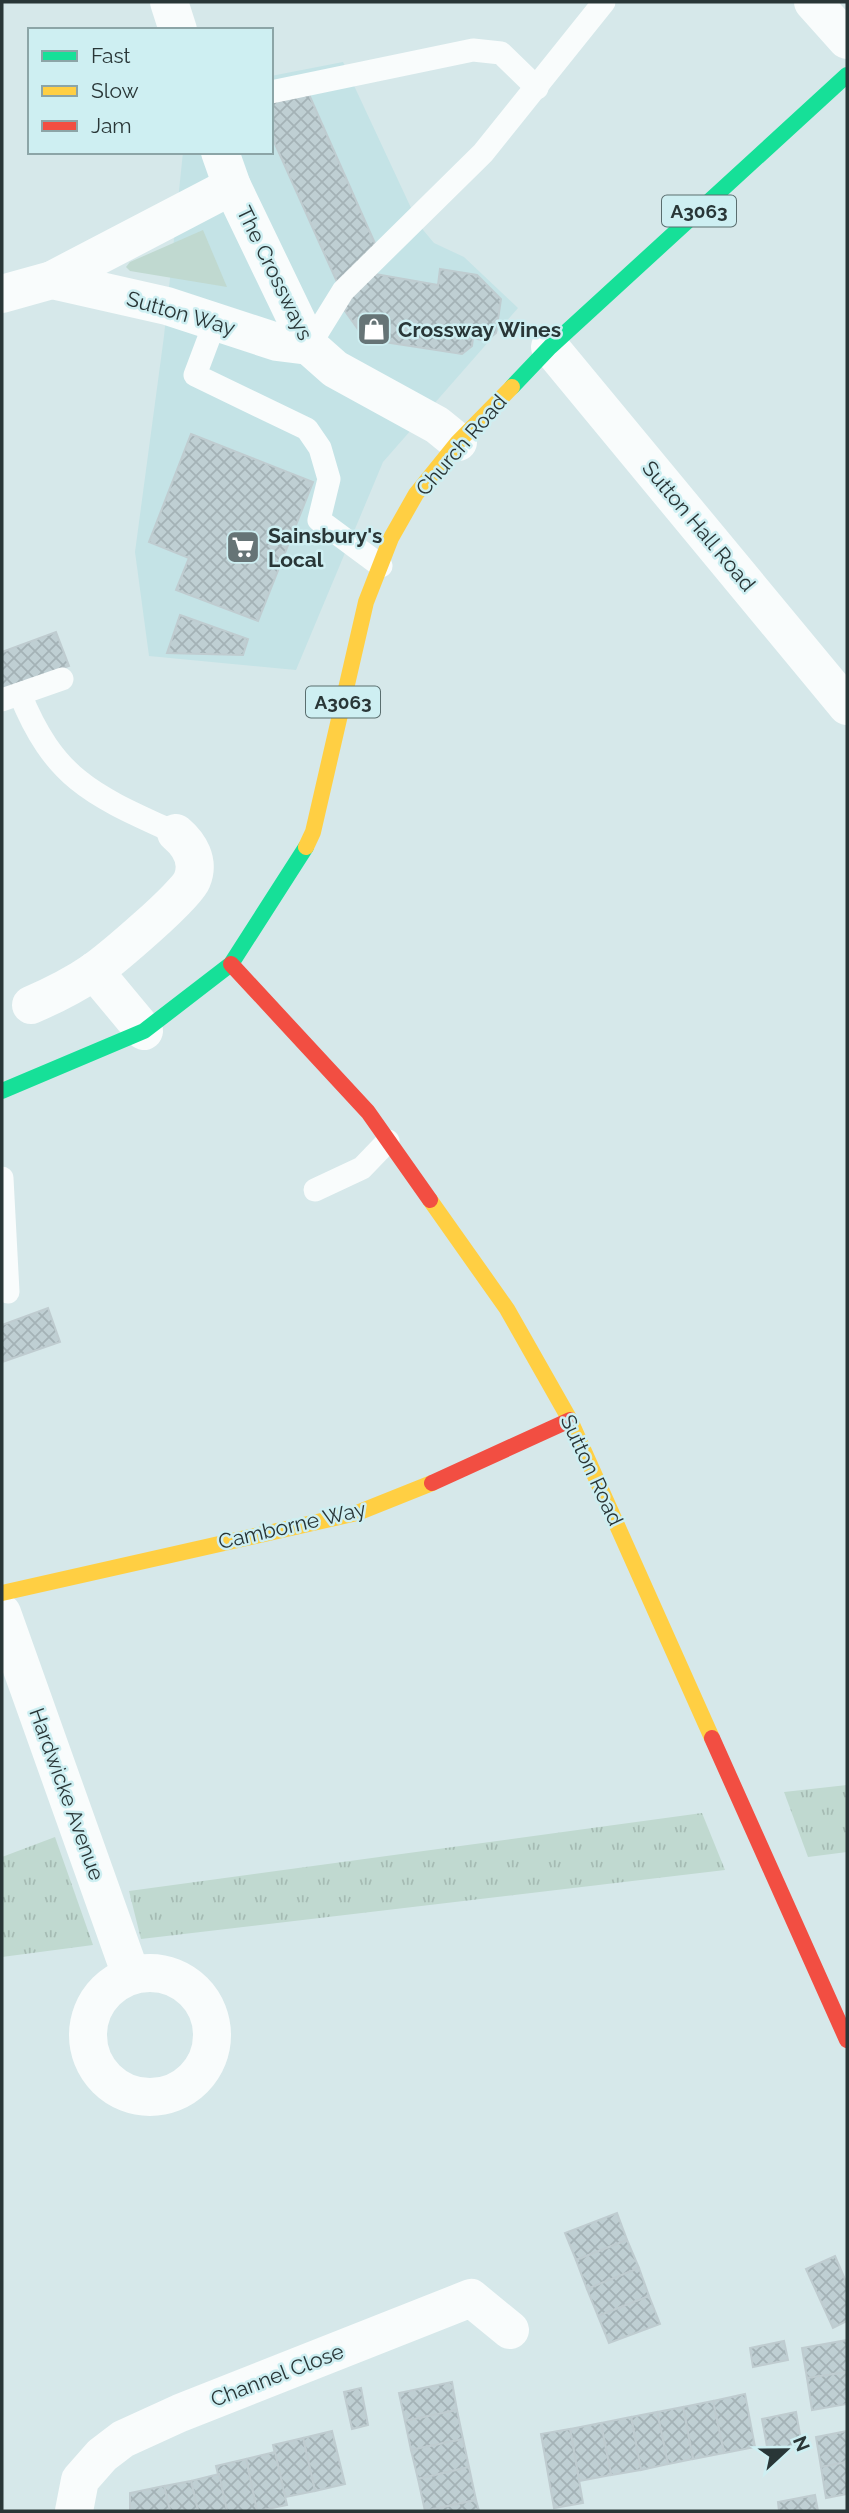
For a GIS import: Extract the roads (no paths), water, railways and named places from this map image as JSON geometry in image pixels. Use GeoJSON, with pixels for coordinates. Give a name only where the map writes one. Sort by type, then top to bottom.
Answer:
{"type":"FeatureCollection","features":[{"type":"Feature","properties":{"kind":"street"},"geometry":{"type":"LineString","coordinates":[[169,2],[177,28]]}},
{"type":"Feature","properties":{"kind":"street"},"geometry":{"type":"LineString","coordinates":[[813,2],[847,40]]}},
{"type":"Feature","properties":{"kind":"street","name":"Church Road"},"geometry":{"type":"LineString","coordinates":[[231,964],[297,865],[313,832],[366,602],[391,538],[416,494],[458,442],[550,347],[847,75]]}},
{"type":"Feature","properties":{"kind":"street","name":"The Crossways"},"geometry":{"type":"LineString","coordinates":[[226,169],[309,346],[335,369],[437,425],[458,442]]}},
{"type":"Feature","properties":{"kind":"street","name":"Sutton Way"},"geometry":{"type":"LineString","coordinates":[[2,295],[52,280],[226,169]]}},
{"type":"Feature","properties":{"kind":"street","name":"Sutton Way"},"geometry":{"type":"LineString","coordinates":[[52,280],[167,306],[277,342],[309,346]]}},
{"type":"Feature","properties":{"kind":"street","name":"Sutton Hall Road"},"geometry":{"type":"LineString","coordinates":[[550,347],[847,706]]}},
{"type":"Feature","properties":{"kind":"street"},"geometry":{"type":"LineString","coordinates":[[31,1005],[94,971],[176,899],[192,880],[189,844],[176,833]]}},
{"type":"Feature","properties":{"kind":"street","name":"A3063"},"geometry":{"type":"LineString","coordinates":[[2,1091],[144,1031],[231,964]]}},
{"type":"Feature","properties":{"kind":"street","name":"Sutton Road"},"geometry":{"type":"LineString","coordinates":[[231,964],[368,1112],[507,1309],[570,1420],[847,2040]]}},
{"type":"Feature","properties":{"kind":"street"},"geometry":{"type":"LineString","coordinates":[[94,971],[144,1031]]}},
{"type":"Feature","properties":{"kind":"street","name":"Camborne Way"},"geometry":{"type":"LineString","coordinates":[[2,1593],[357,1513],[476,1465],[570,1420]]}},
{"type":"Feature","properties":{"kind":"street","name":"Hardwicke Avenue"},"geometry":{"type":"LineString","coordinates":[[2,1614],[131,1975]]}},
{"type":"Feature","properties":{"kind":"street","name":"Channel Close"},"geometry":{"type":"LineString","coordinates":[[74,2511],[80,2480],[102,2455],[123,2438],[180,2413],[471,2298],[510,2330]]}},
{"type":"Feature","properties":{"kind":"lane"},"geometry":{"type":"LineString","coordinates":[[309,346],[343,291],[483,153],[604,2]]}},
{"type":"Feature","properties":{"kind":"lane"},"geometry":{"type":"LineString","coordinates":[[273,92],[473,50],[501,53],[537,88]]}},
{"type":"Feature","properties":{"kind":"lane"},"geometry":{"type":"LineString","coordinates":[[215,322],[195,375],[307,429],[320,448],[329,479],[319,520],[380,566]]}},
{"type":"Feature","properties":{"kind":"lane"},"geometry":{"type":"LineString","coordinates":[[62,679],[11,697],[51,756],[77,782],[106,801],[176,833]]}},
{"type":"Feature","properties":{"kind":"lane"},"geometry":{"type":"LineString","coordinates":[[315,1190],[362,1168],[388,1140]]}},
{"type":"Feature","properties":{"kind":"lane"},"geometry":{"type":"LineString","coordinates":[[2,1178],[8,1293]]}},
{"type":"Feature","properties":{"kind":"place","name":"Crossway Wines"},"geometry":{"type":"Point","coordinates":[374,329]}},
{"type":"Feature","properties":{"kind":"place","name":"Sainsbury's Local"},"geometry":{"type":"Point","coordinates":[243,547]}}]}
